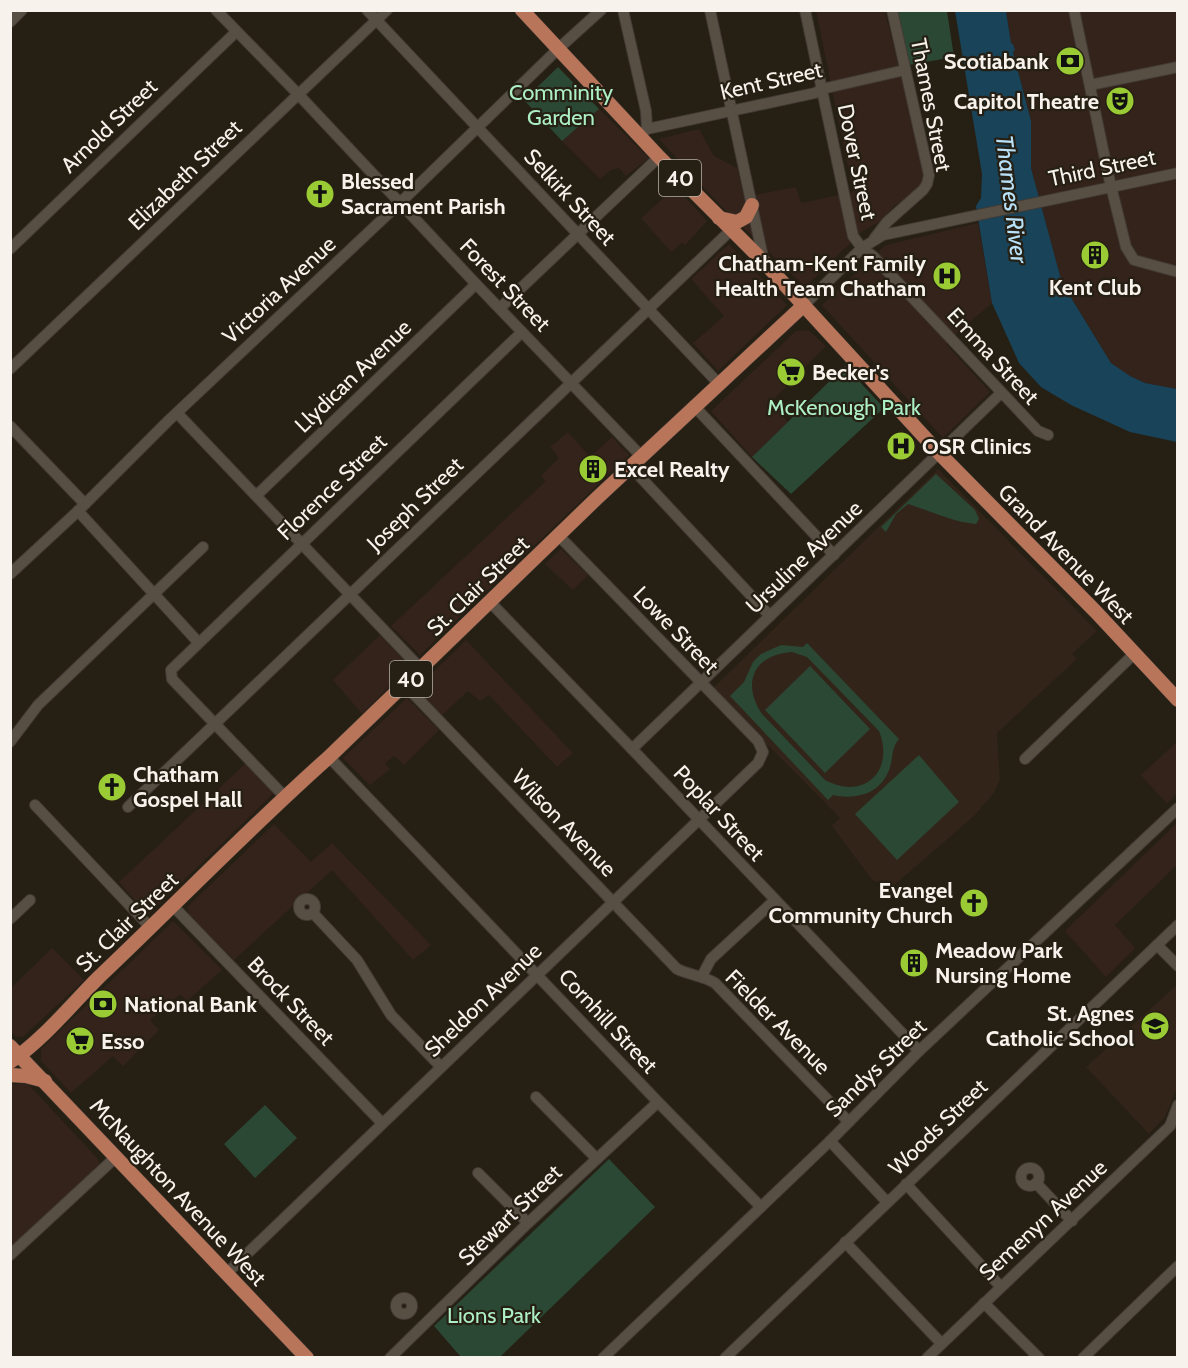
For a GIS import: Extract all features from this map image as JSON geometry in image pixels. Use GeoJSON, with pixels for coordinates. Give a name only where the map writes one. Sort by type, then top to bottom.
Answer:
{"type":"FeatureCollection","features":[{"type":"Feature","properties":{"kind":"main road","name":"40"},"geometry":{"type":"LineString","coordinates":[[522,10],[558,49],[643,132],[659,157],[804,305]]}},
{"type":"Feature","properties":{"kind":"main road"},"geometry":{"type":"LineString","coordinates":[[719,218],[737,222],[746,217],[752,205]]}},
{"type":"Feature","properties":{"kind":"main road","name":"St. Clair Street"},"geometry":{"type":"LineString","coordinates":[[14,1054],[173,906],[284,796],[329,757],[631,467],[804,305]]}},
{"type":"Feature","properties":{"kind":"main road","name":"Grand Avenue West"},"geometry":{"type":"LineString","coordinates":[[804,305],[939,453],[1096,612],[1178,700]]}},
{"type":"Feature","properties":{"kind":"main road","name":"McNaughton Avenue West"},"geometry":{"type":"LineString","coordinates":[[14,1054],[45,1081],[307,1358]]}},
{"type":"Feature","properties":{"kind":"main road"},"geometry":{"type":"LineString","coordinates":[[10,1076],[26,1076],[45,1081]]}},
{"type":"Feature","properties":{"kind":"street"},"geometry":{"type":"LineString","coordinates":[[10,22],[22,10]]}},
{"type":"Feature","properties":{"kind":"street","name":"Forest Street"},"geometry":{"type":"LineString","coordinates":[[216,10],[642,457]]}},
{"type":"Feature","properties":{"kind":"street","name":"Selkirk Street"},"geometry":{"type":"LineString","coordinates":[[367,10],[719,384]]}},
{"type":"Feature","properties":{"kind":"street","name":"Elizabeth Street"},"geometry":{"type":"LineString","coordinates":[[10,369],[387,10]]}},
{"type":"Feature","properties":{"kind":"street","name":"Victoria Avenue"},"geometry":{"type":"LineString","coordinates":[[10,574],[601,10]]}},
{"type":"Feature","properties":{"kind":"street"},"geometry":{"type":"LineString","coordinates":[[623,10],[645,111],[643,132]]}},
{"type":"Feature","properties":{"kind":"street"},"geometry":{"type":"LineString","coordinates":[[710,10],[764,262]]}},
{"type":"Feature","properties":{"kind":"street","name":"Dover Street"},"geometry":{"type":"LineString","coordinates":[[805,10],[854,236],[862,248]]}},
{"type":"Feature","properties":{"kind":"street","name":"Thames Street"},"geometry":{"type":"LineString","coordinates":[[892,10],[929,175],[927,184],[900,210]]}},
{"type":"Feature","properties":{"kind":"street"},"geometry":{"type":"LineString","coordinates":[[1074,10],[1126,247],[1130,255],[1139,261],[1178,272]]}},
{"type":"Feature","properties":{"kind":"street","name":"Arnold Street"},"geometry":{"type":"LineString","coordinates":[[10,249],[236,32]]}},
{"type":"Feature","properties":{"kind":"street"},"geometry":{"type":"LineString","coordinates":[[1090,85],[1178,67]]}},
{"type":"Feature","properties":{"kind":"street","name":"Kent Street"},"geometry":{"type":"LineString","coordinates":[[643,132],[905,70]]}},
{"type":"Feature","properties":{"kind":"street"},"geometry":{"type":"LineString","coordinates":[[500,308],[659,157]]}},
{"type":"Feature","properties":{"kind":"street","name":"Third Street"},"geometry":{"type":"LineString","coordinates":[[872,241],[883,235],[964,217],[1178,173]]}},
{"type":"Feature","properties":{"kind":"street"},"geometry":{"type":"LineString","coordinates":[[900,210],[898,218],[901,231]]}},
{"type":"Feature","properties":{"kind":"street"},"geometry":{"type":"LineString","coordinates":[[872,241],[900,210]]}},
{"type":"Feature","properties":{"kind":"street","name":"Joseph Street"},"geometry":{"type":"LineString","coordinates":[[128,807],[731,230]]}},
{"type":"Feature","properties":{"kind":"street","name":"St. Clair Street"},"geometry":{"type":"LineString","coordinates":[[804,305],[872,241]]}},
{"type":"Feature","properties":{"kind":"street","name":"Emma Street"},"geometry":{"type":"LineString","coordinates":[[862,248],[873,256],[1038,432],[1048,435]]}},
{"type":"Feature","properties":{"kind":"street","name":"Llydican Avenue"},"geometry":{"type":"LineString","coordinates":[[257,495],[476,284]]}},
{"type":"Feature","properties":{"kind":"street","name":"Florence Street"},"geometry":{"type":"LineString","coordinates":[[214,724],[171,679],[170,671],[522,332]]}},
{"type":"Feature","properties":{"kind":"street","name":"Ursuline Avenue"},"geometry":{"type":"LineString","coordinates":[[632,749],[1001,393]]}},
{"type":"Feature","properties":{"kind":"street"},"geometry":{"type":"LineString","coordinates":[[695,407],[834,555]]}},
{"type":"Feature","properties":{"kind":"street"},"geometry":{"type":"LineString","coordinates":[[177,413],[421,669]]}},
{"type":"Feature","properties":{"kind":"street"},"geometry":{"type":"LineString","coordinates":[[10,426],[198,642]]}},
{"type":"Feature","properties":{"kind":"street"},"geometry":{"type":"LineString","coordinates":[[631,467],[770,616]]}},
{"type":"Feature","properties":{"kind":"street","name":"Lowe Street"},"geometry":{"type":"LineString","coordinates":[[559,536],[758,741],[763,752]]}},
{"type":"Feature","properties":{"kind":"street"},"geometry":{"type":"LineString","coordinates":[[10,742],[39,705],[203,547]]}},
{"type":"Feature","properties":{"kind":"street","name":"Poplar Street"},"geometry":{"type":"LineString","coordinates":[[490,602],[920,1052]]}},
{"type":"Feature","properties":{"kind":"street"},"geometry":{"type":"LineString","coordinates":[[1025,759],[1134,654]]}},
{"type":"Feature","properties":{"kind":"street","name":"Wilson Avenue"},"geometry":{"type":"LineString","coordinates":[[405,685],[677,969],[687,974],[702,976]]}},
{"type":"Feature","properties":{"kind":"street"},"geometry":{"type":"LineString","coordinates":[[214,724],[284,796]]}},
{"type":"Feature","properties":{"kind":"street","name":"Sheldon Avenue"},"geometry":{"type":"LineString","coordinates":[[226,1274],[758,763],[763,752]]}},
{"type":"Feature","properties":{"kind":"street","name":"Cornhill Street"},"geometry":{"type":"LineString","coordinates":[[329,757],[761,1207]]}},
{"type":"Feature","properties":{"kind":"street"},"geometry":{"type":"LineString","coordinates":[[35,805],[150,927]]}},
{"type":"Feature","properties":{"kind":"street","name":"Sandys Street"},"geometry":{"type":"LineString","coordinates":[[603,1358],[920,1052],[1178,808]]}},
{"type":"Feature","properties":{"kind":"street"},"geometry":{"type":"LineString","coordinates":[[10,919],[30,900]]}},
{"type":"Feature","properties":{"kind":"street"},"geometry":{"type":"LineString","coordinates":[[702,976],[711,959],[775,900]]}},
{"type":"Feature","properties":{"kind":"street","name":"Brock Street"},"geometry":{"type":"LineString","coordinates":[[173,906],[382,1123]]}},
{"type":"Feature","properties":{"kind":"street"},"geometry":{"type":"LineString","coordinates":[[313,913],[357,960],[391,1015],[441,1066]]}},
{"type":"Feature","properties":{"kind":"street","name":"Woods Street"},"geometry":{"type":"LineString","coordinates":[[724,1358],[1178,925]]}},
{"type":"Feature","properties":{"kind":"street"},"geometry":{"type":"LineString","coordinates":[[1157,945],[1178,966]]}},
{"type":"Feature","properties":{"kind":"street","name":"Fielder Avenue"},"geometry":{"type":"LineString","coordinates":[[702,976],[715,983],[849,1122]]}},
{"type":"Feature","properties":{"kind":"street"},"geometry":{"type":"LineString","coordinates":[[536,1097],[597,1160]]}},
{"type":"Feature","properties":{"kind":"street","name":"Stewart Street"},"geometry":{"type":"LineString","coordinates":[[390,1358],[528,1223],[658,1102]]}},
{"type":"Feature","properties":{"kind":"street","name":"Semenyn Avenue"},"geometry":{"type":"LineString","coordinates":[[927,1358],[1170,1126],[1178,1105]]}},
{"type":"Feature","properties":{"kind":"street"},"geometry":{"type":"LineString","coordinates":[[830,1141],[887,1202]]}},
{"type":"Feature","properties":{"kind":"street"},"geometry":{"type":"LineString","coordinates":[[10,1255],[116,1157]]}},
{"type":"Feature","properties":{"kind":"street"},"geometry":{"type":"LineString","coordinates":[[478,1173],[528,1223]]}},
{"type":"Feature","properties":{"kind":"street"},"geometry":{"type":"LineString","coordinates":[[1036,1183],[1072,1221]]}},
{"type":"Feature","properties":{"kind":"street"},"geometry":{"type":"LineString","coordinates":[[906,1184],[1000,1286]]}},
{"type":"Feature","properties":{"kind":"street"},"geometry":{"type":"LineString","coordinates":[[845,1242],[941,1343]]}},
{"type":"Feature","properties":{"kind":"street"},"geometry":{"type":"LineString","coordinates":[[1083,1358],[1178,1266]]}},
{"type":"Feature","properties":{"kind":"street"},"geometry":{"type":"LineString","coordinates":[[984,1303],[1039,1358]]}},
{"type":"Feature","properties":{"kind":"street"},"geometry":{"type":"LineString","coordinates":[[410,1312],[423,1326]]}},
{"type":"Feature","properties":{"kind":"shaded area"},"geometry":{"type":"Polygon","coordinates":[[[816,11],[885,11],[925,175],[924,183],[905,202],[895,205],[881,221],[864,230],[805,287],[719,204],[659,139],[699,129],[714,156],[737,168],[744,197],[796,187],[801,203],[853,192],[816,11]]]}},
{"type":"Feature","properties":{"kind":"shaded area"},"geometry":{"type":"Polygon","coordinates":[[[1006,11],[1177,11],[1177,389],[1145,383],[1111,363],[1062,283],[1031,168],[1031,121],[1013,51],[1015,49],[1011,43],[1006,11]]]}},
{"type":"Feature","properties":{"kind":"shaded area"},"geometry":{"type":"Polygon","coordinates":[[[599,109],[649,158],[626,176],[619,168],[611,170],[600,179],[562,141],[599,109]]]}},
{"type":"Feature","properties":{"kind":"shaded area"},"geometry":{"type":"Polygon","coordinates":[[[676,187],[707,221],[685,245],[682,243],[671,252],[641,218],[676,187]]]}},
{"type":"Feature","properties":{"kind":"shaded area"},"geometry":{"type":"Polygon","coordinates":[[[978,223],[992,303],[946,344],[990,392],[943,438],[822,305],[886,245],[978,223]]]}},
{"type":"Feature","properties":{"kind":"shaded area"},"geometry":{"type":"Polygon","coordinates":[[[729,244],[787,305],[718,371],[693,343],[724,316],[691,279],[729,244]]]}},
{"type":"Feature","properties":{"kind":"shaded area"},"geometry":{"type":"Polygon","coordinates":[[[808,330],[826,346],[771,402],[788,422],[752,457],[711,411],[796,331],[808,330]]]}},
{"type":"Feature","properties":{"kind":"shaded area"},"geometry":{"type":"Polygon","coordinates":[[[568,432],[590,457],[612,437],[629,455],[420,655],[391,626],[546,481],[541,476],[559,458],[550,447],[568,432]]]}},
{"type":"Feature","properties":{"kind":"shaded area"},"geometry":{"type":"Polygon","coordinates":[[[938,469],[1097,631],[1072,654],[1077,659],[997,733],[1000,780],[994,793],[974,816],[892,887],[872,880],[832,826],[840,818],[712,689],[938,469]]]}},
{"type":"Feature","properties":{"kind":"shaded area"},"geometry":{"type":"Polygon","coordinates":[[[561,549],[588,575],[573,590],[545,564],[561,549]]]}},
{"type":"Feature","properties":{"kind":"shaded area"},"geometry":{"type":"Polygon","coordinates":[[[380,635],[409,666],[362,714],[333,680],[380,635]]]}},
{"type":"Feature","properties":{"kind":"shaded area"},"geometry":{"type":"Polygon","coordinates":[[[466,640],[573,753],[557,767],[489,695],[480,701],[468,691],[442,715],[417,688],[466,640]]]}},
{"type":"Feature","properties":{"kind":"shaded area"},"geometry":{"type":"Polygon","coordinates":[[[407,698],[439,730],[404,765],[394,756],[385,763],[390,769],[370,785],[343,758],[407,698]]]}},
{"type":"Feature","properties":{"kind":"shaded area"},"geometry":{"type":"Polygon","coordinates":[[[1177,742],[1177,793],[1167,804],[1141,775],[1177,742]]]}},
{"type":"Feature","properties":{"kind":"shaded area"},"geometry":{"type":"Polygon","coordinates":[[[247,762],[276,791],[148,915],[119,882],[247,762]]]}},
{"type":"Feature","properties":{"kind":"shaded area"},"geometry":{"type":"Polygon","coordinates":[[[1177,823],[1177,865],[1115,925],[1135,948],[1106,977],[1065,931],[1177,823]]]}},
{"type":"Feature","properties":{"kind":"shaded area"},"geometry":{"type":"Polygon","coordinates":[[[274,824],[311,862],[332,843],[431,945],[413,960],[332,870],[234,960],[189,914],[187,907],[274,824]]]}},
{"type":"Feature","properties":{"kind":"shaded area"},"geometry":{"type":"Polygon","coordinates":[[[173,921],[222,970],[187,1001],[180,994],[150,1020],[159,1030],[123,1066],[113,1056],[71,1093],[41,1061],[41,1049],[173,921]]]}},
{"type":"Feature","properties":{"kind":"shaded area"},"geometry":{"type":"Polygon","coordinates":[[[52,948],[84,980],[23,1037],[15,1036],[11,1031],[11,988],[52,948]]]}},
{"type":"Feature","properties":{"kind":"shaded area","name":"St. Agnes Catholic School"},"geometry":{"type":"Polygon","coordinates":[[[1177,985],[1177,1088],[1165,1117],[1149,1134],[1086,1067],[1177,985]]]}},
{"type":"Feature","properties":{"kind":"shaded area"},"geometry":{"type":"Polygon","coordinates":[[[28,1084],[98,1159],[100,1166],[11,1248],[11,1085],[28,1084]]]}},
{"type":"Feature","properties":{"kind":"green space"},"geometry":{"type":"Polygon","coordinates":[[[898,11],[947,11],[954,57],[909,65],[898,11]]]}},
{"type":"Feature","properties":{"kind":"green space","name":"Comminity Garden"},"geometry":{"type":"Polygon","coordinates":[[[558,67],[599,109],[562,141],[524,100],[558,67]]]}},
{"type":"Feature","properties":{"kind":"green space","name":"McKenough Park"},"geometry":{"type":"Polygon","coordinates":[[[845,366],[884,408],[791,494],[752,457],[845,366]]]}},
{"type":"Feature","properties":{"kind":"green space"},"geometry":{"type":"Polygon","coordinates":[[[936,474],[975,510],[979,519],[976,524],[950,519],[908,504],[896,514],[886,532],[881,527],[936,474]]]}},
{"type":"Feature","properties":{"kind":"green space"},"geometry":{"type":"Polygon","coordinates":[[[807,643],[899,739],[894,747],[885,778],[873,790],[850,797],[833,795],[828,800],[730,696],[744,682],[753,662],[761,654],[781,645],[803,647],[807,643]],[[792,652],[768,658],[760,664],[752,681],[752,691],[756,702],[762,714],[825,780],[839,786],[852,787],[863,784],[873,778],[883,758],[883,745],[879,731],[807,657],[792,652]]]}},
{"type":"Feature","properties":{"kind":"green space"},"geometry":{"type":"Polygon","coordinates":[[[810,666],[870,729],[825,773],[765,710],[810,666]]]}},
{"type":"Feature","properties":{"kind":"green space"},"geometry":{"type":"Polygon","coordinates":[[[919,755],[959,802],[897,860],[855,814],[919,755]]]}},
{"type":"Feature","properties":{"kind":"green space"},"geometry":{"type":"Polygon","coordinates":[[[265,1105],[297,1138],[255,1178],[224,1144],[265,1105]]]}},
{"type":"Feature","properties":{"kind":"green space","name":"Lions Park"},"geometry":{"type":"Polygon","coordinates":[[[609,1159],[655,1207],[500,1357],[461,1357],[434,1326],[609,1159]]]}},
{"type":"Feature","properties":{"kind":"water","name":"Thames River"},"geometry":{"type":"Polygon","coordinates":[[[955,11],[1006,11],[1011,43],[1015,50],[1013,52],[1031,121],[1031,168],[1062,283],[1111,363],[1145,383],[1177,389],[1177,442],[1130,432],[1071,405],[1041,387],[1019,363],[992,303],[976,206],[981,198],[982,174],[955,11]]]}},
{"type":"Feature","properties":{"kind":"place","name":"Scotiabank"},"geometry":{"type":"Point","coordinates":[1070,61]}},
{"type":"Feature","properties":{"kind":"place","name":"Capitol Theatre"},"geometry":{"type":"Point","coordinates":[1120,101]}},
{"type":"Feature","properties":{"kind":"place","name":"Blessed Sacrament Parish"},"geometry":{"type":"Point","coordinates":[320,194]}},
{"type":"Feature","properties":{"kind":"place","name":"Kent Club"},"geometry":{"type":"Point","coordinates":[1095,255]}},
{"type":"Feature","properties":{"kind":"place","name":"Chatham-Kent Family Health Team Chatham"},"geometry":{"type":"Point","coordinates":[947,276]}},
{"type":"Feature","properties":{"kind":"place","name":"Becker's"},"geometry":{"type":"Point","coordinates":[791,372]}},
{"type":"Feature","properties":{"kind":"place","name":"OSR Clinics"},"geometry":{"type":"Point","coordinates":[901,446]}},
{"type":"Feature","properties":{"kind":"place","name":"Excel Realty"},"geometry":{"type":"Point","coordinates":[593,469]}},
{"type":"Feature","properties":{"kind":"place","name":"Chatham Gospel Hall"},"geometry":{"type":"Point","coordinates":[112,787]}},
{"type":"Feature","properties":{"kind":"place","name":"Evangel Community Church"},"geometry":{"type":"Point","coordinates":[974,903]}},
{"type":"Feature","properties":{"kind":"place","name":"Meadow Park Nursing Home"},"geometry":{"type":"Point","coordinates":[914,963]}},
{"type":"Feature","properties":{"kind":"place","name":"National Bank"},"geometry":{"type":"Point","coordinates":[103,1004]}},
{"type":"Feature","properties":{"kind":"place","name":"St. Agnes Catholic School"},"geometry":{"type":"Point","coordinates":[1155,1026]}},
{"type":"Feature","properties":{"kind":"place","name":"Esso"},"geometry":{"type":"Point","coordinates":[80,1041]}}]}
